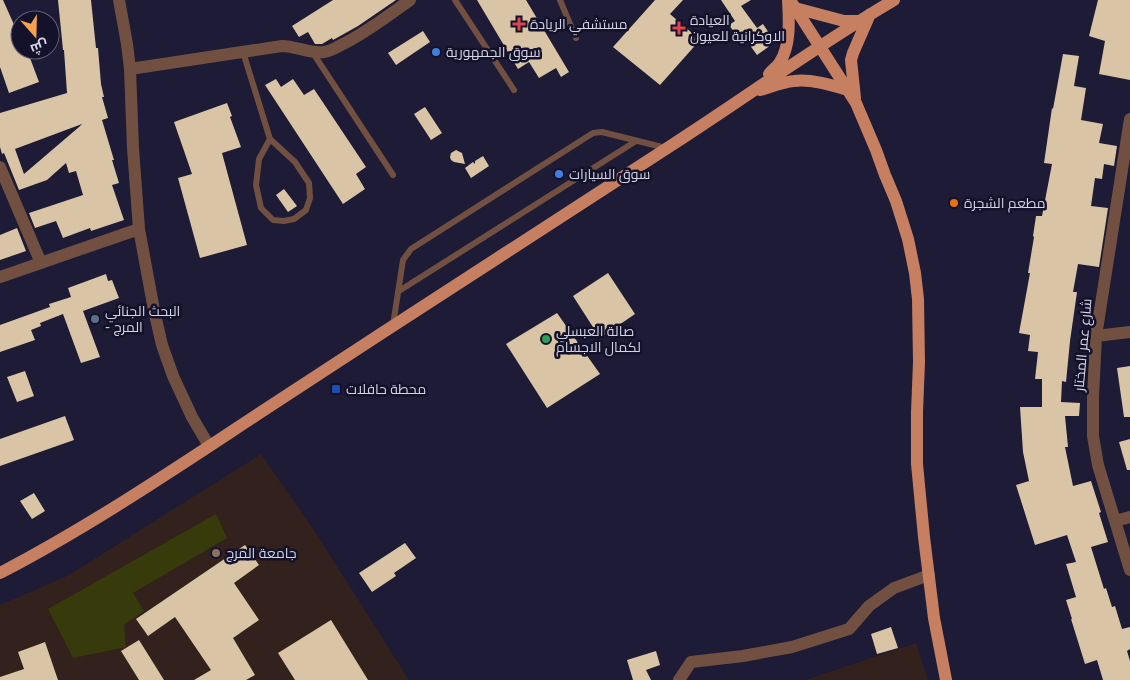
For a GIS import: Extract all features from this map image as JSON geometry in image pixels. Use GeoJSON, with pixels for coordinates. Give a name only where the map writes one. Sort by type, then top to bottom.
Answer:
{"type":"FeatureCollection","features":[{"type":"Feature","properties":{"kind":"main road"},"geometry":{"type":"LineString","coordinates":[[0,573],[41,552],[89,523],[667,148],[819,46],[894,0]]}},
{"type":"Feature","properties":{"kind":"main road"},"geometry":{"type":"LineString","coordinates":[[791,2],[844,21],[865,17]]}},
{"type":"Feature","properties":{"kind":"main road"},"geometry":{"type":"LineString","coordinates":[[791,2],[856,102],[896,201],[908,239],[918,299],[917,464],[934,618],[946,680]]}},
{"type":"Feature","properties":{"kind":"main road"},"geometry":{"type":"LineString","coordinates":[[758,86],[780,62],[785,50],[789,34],[791,2]]}},
{"type":"Feature","properties":{"kind":"main road"},"geometry":{"type":"LineString","coordinates":[[856,102],[851,60],[865,17]]}},
{"type":"Feature","properties":{"kind":"main road"},"geometry":{"type":"LineString","coordinates":[[746,95],[794,81],[808,80],[848,90]]}},
{"type":"Feature","properties":{"kind":"street"},"geometry":{"type":"LineString","coordinates":[[119,0],[130,69],[139,229],[154,310],[162,345],[173,376],[192,417],[209,446]]}},
{"type":"Feature","properties":{"kind":"street"},"geometry":{"type":"LineString","coordinates":[[130,69],[289,46],[312,52],[332,50],[380,22],[410,0]]}},
{"type":"Feature","properties":{"kind":"street","name":"شارع عمر المختار"},"geometry":{"type":"LineString","coordinates":[[1130,119],[1096,336],[1093,397],[1093,436],[1098,465],[1130,570]]}},
{"type":"Feature","properties":{"kind":"street"},"geometry":{"type":"LineString","coordinates":[[0,167],[40,263]]}},
{"type":"Feature","properties":{"kind":"street"},"geometry":{"type":"LineString","coordinates":[[0,277],[139,229]]}},
{"type":"Feature","properties":{"kind":"street"},"geometry":{"type":"LineString","coordinates":[[1096,336],[1130,332]]}},
{"type":"Feature","properties":{"kind":"street"},"geometry":{"type":"LineString","coordinates":[[1115,521],[1130,517]]}},
{"type":"Feature","properties":{"kind":"street"},"geometry":{"type":"LineString","coordinates":[[678,680],[691,662],[743,656],[792,647],[849,629],[869,606],[894,588],[929,575]]}},
{"type":"Feature","properties":{"kind":"lane"},"geometry":{"type":"LineString","coordinates":[[455,0],[514,90]]}},
{"type":"Feature","properties":{"kind":"lane"},"geometry":{"type":"LineString","coordinates":[[560,0],[576,38]]}},
{"type":"Feature","properties":{"kind":"lane"},"geometry":{"type":"LineString","coordinates":[[243,52],[270,139],[295,162],[309,183],[310,198],[306,210],[294,218],[284,221],[273,220],[261,208],[256,185],[260,159],[270,139]]}},
{"type":"Feature","properties":{"kind":"lane"},"geometry":{"type":"LineString","coordinates":[[312,52],[393,175]]}},
{"type":"Feature","properties":{"kind":"lane"},"geometry":{"type":"LineString","coordinates":[[393,326],[403,260],[411,249],[593,133],[602,132],[667,148]]}},
{"type":"Feature","properties":{"kind":"lane"},"geometry":{"type":"LineString","coordinates":[[399,291],[636,141]]}},
{"type":"Feature","properties":{"kind":"shaded area","name":"جامعة المرج"},"geometry":{"type":"Polygon","coordinates":[[[261,454],[314,530],[409,680],[0,680],[0,605],[69,575],[261,454]]]}},
{"type":"Feature","properties":{"kind":"shaded area"},"geometry":{"type":"Polygon","coordinates":[[[916,643],[928,680],[805,680],[916,643]]]}},
{"type":"Feature","properties":{"kind":"green space"},"geometry":{"type":"Polygon","coordinates":[[[216,514],[227,538],[133,593],[144,611],[124,625],[126,647],[73,658],[48,609],[216,514]]]}},
{"type":"Feature","properties":{"kind":"building"},"geometry":{"type":"Polygon","coordinates":[[[0,0],[3,0],[10,16],[10,60],[31,60],[39,82],[9,93],[0,67],[0,0]]]}},
{"type":"Feature","properties":{"kind":"building"},"geometry":{"type":"Polygon","coordinates":[[[58,0],[91,0],[104,97],[102,97],[108,118],[102,120],[119,183],[112,185],[124,220],[91,231],[90,228],[63,238],[56,221],[35,228],[29,213],[83,195],[76,171],[69,173],[66,163],[47,180],[19,190],[0,147],[0,113],[67,93],[58,0]],[[82,124],[15,149],[24,174],[82,124]]]}},
{"type":"Feature","properties":{"kind":"building"},"geometry":{"type":"Polygon","coordinates":[[[333,0],[396,0],[358,26],[333,40],[332,38],[322,44],[315,44],[308,32],[299,37],[292,26],[333,0]]]}},
{"type":"Feature","properties":{"kind":"building"},"geometry":{"type":"Polygon","coordinates":[[[477,0],[526,0],[569,72],[561,77],[556,68],[539,78],[529,62],[518,69],[477,0]]]}},
{"type":"Feature","properties":{"kind":"building"},"geometry":{"type":"Polygon","coordinates":[[[655,0],[683,0],[670,14],[700,40],[660,85],[613,47],[655,0]]]}},
{"type":"Feature","properties":{"kind":"building"},"geometry":{"type":"Polygon","coordinates":[[[721,0],[751,0],[741,6],[757,28],[763,24],[775,42],[757,55],[741,33],[737,36],[729,25],[735,21],[721,0]]]}},
{"type":"Feature","properties":{"kind":"building"},"geometry":{"type":"Polygon","coordinates":[[[1098,0],[1130,0],[1130,80],[1099,74],[1105,41],[1089,36],[1098,0]]]}},
{"type":"Feature","properties":{"kind":"building"},"geometry":{"type":"Polygon","coordinates":[[[423,31],[430,42],[396,65],[388,53],[423,31]]]}},
{"type":"Feature","properties":{"kind":"building"},"geometry":{"type":"Polygon","coordinates":[[[1063,54],[1079,56],[1074,86],[1086,88],[1081,120],[1103,124],[1099,143],[1117,146],[1114,166],[1104,164],[1102,179],[1095,178],[1091,206],[1108,208],[1099,267],[1078,264],[1073,292],[1077,292],[1066,382],[1062,381],[1061,402],[1080,403],[1079,416],[1065,416],[1068,447],[1065,447],[1073,486],[1091,481],[1101,512],[1099,513],[1108,542],[1091,547],[1104,589],[1106,588],[1112,607],[1115,606],[1122,629],[1130,627],[1130,649],[1127,651],[1130,661],[1130,680],[1103,680],[1097,660],[1085,664],[1066,600],[1076,597],[1066,564],[1076,562],[1067,535],[1035,545],[1016,485],[1029,481],[1023,452],[1020,407],[1042,407],[1042,379],[1035,379],[1038,352],[1028,351],[1030,335],[1019,333],[1030,273],[1028,273],[1036,216],[1042,216],[1052,164],[1044,163],[1052,108],[1063,54]]]}},
{"type":"Feature","properties":{"kind":"building"},"geometry":{"type":"Polygon","coordinates":[[[276,79],[281,87],[293,79],[304,95],[314,89],[366,167],[356,174],[365,189],[343,204],[265,85],[276,79]]]}},
{"type":"Feature","properties":{"kind":"building"},"geometry":{"type":"Polygon","coordinates":[[[227,103],[241,147],[222,153],[247,245],[200,258],[178,178],[192,174],[174,122],[227,103]]]}},
{"type":"Feature","properties":{"kind":"building"},"geometry":{"type":"Polygon","coordinates":[[[425,107],[442,133],[431,140],[414,114],[425,107]]]}},
{"type":"Feature","properties":{"kind":"building"},"geometry":{"type":"Polygon","coordinates":[[[456,150],[462,153],[465,164],[451,160],[451,153],[456,150]]]}},
{"type":"Feature","properties":{"kind":"building"},"geometry":{"type":"Polygon","coordinates":[[[483,156],[489,166],[471,178],[465,168],[473,162],[475,164],[475,161],[483,156]]]}},
{"type":"Feature","properties":{"kind":"building"},"geometry":{"type":"Polygon","coordinates":[[[284,189],[297,206],[288,212],[276,195],[284,189]]]}},
{"type":"Feature","properties":{"kind":"building"},"geometry":{"type":"Polygon","coordinates":[[[17,228],[26,251],[0,260],[0,235],[17,228]]]}},
{"type":"Feature","properties":{"kind":"building"},"geometry":{"type":"Polygon","coordinates":[[[608,273],[635,314],[600,338],[573,296],[608,273]]]}},
{"type":"Feature","properties":{"kind":"building"},"geometry":{"type":"Polygon","coordinates":[[[106,274],[108,281],[112,280],[119,298],[83,311],[100,357],[81,363],[63,314],[40,323],[41,326],[31,330],[35,340],[0,352],[0,325],[50,307],[49,304],[71,297],[68,288],[106,274]]]}},
{"type":"Feature","properties":{"kind":"building"},"geometry":{"type":"Polygon","coordinates":[[[557,313],[600,374],[547,408],[506,344],[557,313]]]}},
{"type":"Feature","properties":{"kind":"building"},"geometry":{"type":"Polygon","coordinates":[[[1130,366],[1130,417],[1124,417],[1117,368],[1130,366]]]}},
{"type":"Feature","properties":{"kind":"building"},"geometry":{"type":"Polygon","coordinates":[[[25,371],[34,396],[17,402],[7,377],[25,371]]]}},
{"type":"Feature","properties":{"kind":"building"},"geometry":{"type":"Polygon","coordinates":[[[65,416],[74,440],[0,466],[0,439],[65,416]]]}},
{"type":"Feature","properties":{"kind":"building"},"geometry":{"type":"Polygon","coordinates":[[[1130,439],[1130,470],[1127,470],[1119,442],[1130,439]]]}},
{"type":"Feature","properties":{"kind":"building"},"geometry":{"type":"Polygon","coordinates":[[[34,493],[45,511],[32,519],[20,501],[34,493]]]}},
{"type":"Feature","properties":{"kind":"building"},"geometry":{"type":"Polygon","coordinates":[[[405,543],[416,558],[394,573],[396,576],[372,592],[359,573],[405,543]]]}},
{"type":"Feature","properties":{"kind":"building"},"geometry":{"type":"Polygon","coordinates":[[[245,545],[259,565],[234,583],[259,620],[233,638],[255,675],[246,680],[194,680],[211,670],[175,617],[148,636],[136,619],[245,545]]]}},
{"type":"Feature","properties":{"kind":"building"},"geometry":{"type":"Polygon","coordinates":[[[331,620],[368,680],[295,680],[278,653],[331,620]]]}},
{"type":"Feature","properties":{"kind":"building"},"geometry":{"type":"Polygon","coordinates":[[[891,627],[898,648],[877,654],[871,634],[891,627]]]}},
{"type":"Feature","properties":{"kind":"building"},"geometry":{"type":"Polygon","coordinates":[[[139,640],[164,680],[139,680],[121,651],[139,640]]]}},
{"type":"Feature","properties":{"kind":"building"},"geometry":{"type":"Polygon","coordinates":[[[45,642],[58,680],[0,680],[0,677],[24,669],[18,652],[45,642]]]}},
{"type":"Feature","properties":{"kind":"building"},"geometry":{"type":"Polygon","coordinates":[[[656,651],[660,665],[646,670],[651,680],[633,680],[627,660],[656,651]]]}},
{"type":"Feature","properties":{"kind":"place","name":"مستشفي الريادة"},"geometry":{"type":"Point","coordinates":[519,24]}},
{"type":"Feature","properties":{"kind":"place","name":"العيادة الاوكرانية للعيون"},"geometry":{"type":"Point","coordinates":[679,28]}},
{"type":"Feature","properties":{"kind":"place","name":"سوق الجمهورية"},"geometry":{"type":"Point","coordinates":[436,52]}},
{"type":"Feature","properties":{"kind":"place","name":"سوق السيارات"},"geometry":{"type":"Point","coordinates":[559,174]}},
{"type":"Feature","properties":{"kind":"place","name":"مطعم الشجرة"},"geometry":{"type":"Point","coordinates":[954,203]}},
{"type":"Feature","properties":{"kind":"place","name":"البحث الجنائي - المرج"},"geometry":{"type":"Point","coordinates":[95,319]}},
{"type":"Feature","properties":{"kind":"place","name":"صالة العبسلي لكمال الاجسام"},"geometry":{"type":"Point","coordinates":[546,339]}},
{"type":"Feature","properties":{"kind":"place","name":"محطة حافلات"},"geometry":{"type":"Point","coordinates":[336,389]}},
{"type":"Feature","properties":{"kind":"place","name":"جامعة المرج"},"geometry":{"type":"Point","coordinates":[216,553]}}]}
